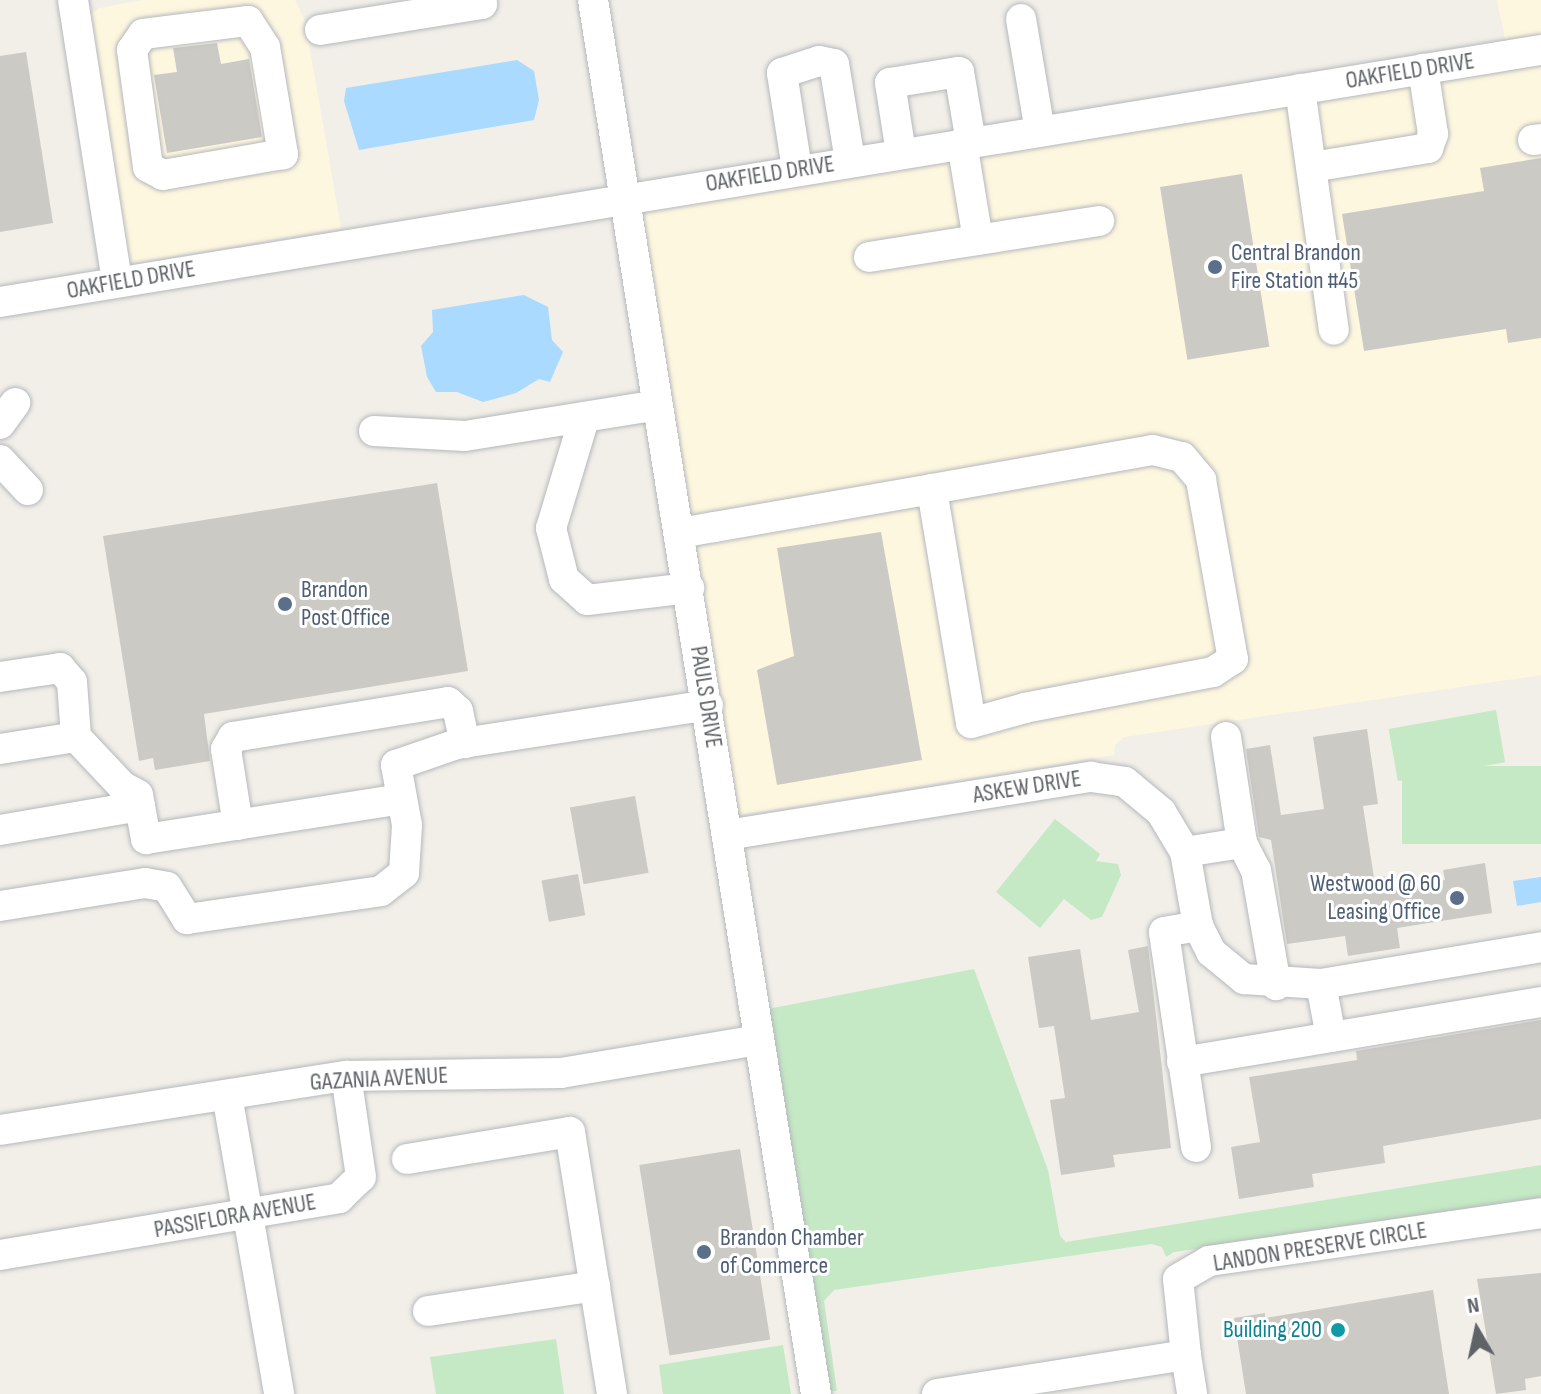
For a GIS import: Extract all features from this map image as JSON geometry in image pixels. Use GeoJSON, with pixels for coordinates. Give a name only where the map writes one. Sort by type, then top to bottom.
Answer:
{"type":"FeatureCollection","features":[{"type":"Feature","properties":{"kind":"street"},"geometry":{"type":"LineString","coordinates":[[73,0],[117,282]]}},
{"type":"Feature","properties":{"kind":"street"},"geometry":{"type":"LineString","coordinates":[[320,30],[482,4],[481,0]]}},
{"type":"Feature","properties":{"kind":"street","name":"PAULS DRIVE"},"geometry":{"type":"LineString","coordinates":[[593,0],[816,1394]]}},
{"type":"Feature","properties":{"kind":"street"},"geometry":{"type":"LineString","coordinates":[[1021,19],[1040,131]]}},
{"type":"Feature","properties":{"kind":"street"},"geometry":{"type":"LineString","coordinates":[[248,21],[265,47],[283,154],[163,175],[148,167],[136,83],[132,50],[143,34],[248,21]]}},
{"type":"Feature","properties":{"kind":"street","name":"OAKFIELD DRIVE"},"geometry":{"type":"LineString","coordinates":[[0,302],[623,197],[1541,50]]}},
{"type":"Feature","properties":{"kind":"street"},"geometry":{"type":"LineString","coordinates":[[797,169],[782,73],[819,61],[834,64],[850,161]]}},
{"type":"Feature","properties":{"kind":"street"},"geometry":{"type":"LineString","coordinates":[[1312,167],[1428,148],[1433,134],[1423,69]]}},
{"type":"Feature","properties":{"kind":"street"},"geometry":{"type":"LineString","coordinates":[[901,153],[890,83],[959,72],[978,240]]}},
{"type":"Feature","properties":{"kind":"street"},"geometry":{"type":"LineString","coordinates":[[86,90],[136,83]]}},
{"type":"Feature","properties":{"kind":"street"},"geometry":{"type":"LineString","coordinates":[[1300,89],[1334,330]]}},
{"type":"Feature","properties":{"kind":"street"},"geometry":{"type":"LineString","coordinates":[[869,257],[1099,221]]}},
{"type":"Feature","properties":{"kind":"street"},"geometry":{"type":"LineString","coordinates":[[374,431],[465,436],[658,405]]}},
{"type":"Feature","properties":{"kind":"street"},"geometry":{"type":"LineString","coordinates":[[584,419],[551,528],[564,579],[587,600],[689,588]]}},
{"type":"Feature","properties":{"kind":"street"},"geometry":{"type":"LineString","coordinates":[[680,533],[1153,450],[1182,457],[1201,480],[1233,659],[1213,672],[1025,708],[971,723],[932,489]]}},
{"type":"Feature","properties":{"kind":"street"},"geometry":{"type":"LineString","coordinates":[[0,460],[14,492]]}},
{"type":"Feature","properties":{"kind":"street"},"geometry":{"type":"LineString","coordinates":[[0,677],[60,668],[72,682],[76,737],[122,786],[138,795],[154,884]]}},
{"type":"Feature","properties":{"kind":"street"},"geometry":{"type":"LineString","coordinates":[[238,825],[226,749],[233,737],[448,702],[458,711],[465,743]]}},
{"type":"Feature","properties":{"kind":"street"},"geometry":{"type":"LineString","coordinates":[[0,906],[154,884],[167,887],[187,919],[381,891],[404,873],[407,825],[396,765],[465,743],[708,705]]}},
{"type":"Feature","properties":{"kind":"street"},"geometry":{"type":"LineString","coordinates":[[0,749],[76,737]]}},
{"type":"Feature","properties":{"kind":"street"},"geometry":{"type":"LineString","coordinates":[[1226,737],[1242,843],[1256,870],[1276,985]]}},
{"type":"Feature","properties":{"kind":"street","name":"ASKEW DRIVE"},"geometry":{"type":"LineString","coordinates":[[727,835],[1091,777],[1125,782],[1161,812],[1185,852],[1198,926],[1211,952],[1244,979],[1276,985],[1321,984],[1541,947]]}},
{"type":"Feature","properties":{"kind":"street"},"geometry":{"type":"LineString","coordinates":[[146,839],[401,799]]}},
{"type":"Feature","properties":{"kind":"street"},"geometry":{"type":"LineString","coordinates":[[0,830],[140,806]]}},
{"type":"Feature","properties":{"kind":"street"},"geometry":{"type":"LineString","coordinates":[[1185,852],[1242,843]]}},
{"type":"Feature","properties":{"kind":"street"},"geometry":{"type":"LineString","coordinates":[[1196,1147],[1164,932],[1198,926]]}},
{"type":"Feature","properties":{"kind":"street"},"geometry":{"type":"LineString","coordinates":[[1321,984],[1331,1037]]}},
{"type":"Feature","properties":{"kind":"street"},"geometry":{"type":"LineString","coordinates":[[1182,1062],[1541,1002]]}},
{"type":"Feature","properties":{"kind":"street","name":"GAZANIA AVENUE"},"geometry":{"type":"LineString","coordinates":[[0,1130],[346,1076],[561,1073],[758,1040]]}},
{"type":"Feature","properties":{"kind":"street","name":"PASSIFLORA AVENUE"},"geometry":{"type":"LineString","coordinates":[[0,1255],[339,1198],[361,1177],[346,1076]]}},
{"type":"Feature","properties":{"kind":"street"},"geometry":{"type":"LineString","coordinates":[[227,1095],[251,1215],[279,1394]]}},
{"type":"Feature","properties":{"kind":"street"},"geometry":{"type":"LineString","coordinates":[[407,1159],[570,1132],[612,1394]]}},
{"type":"Feature","properties":{"kind":"street","name":"LANDON PRESERVE CIRCLE"},"geometry":{"type":"LineString","coordinates":[[1192,1394],[1178,1279],[1209,1261],[1541,1213]]}},
{"type":"Feature","properties":{"kind":"street"},"geometry":{"type":"LineString","coordinates":[[428,1311],[595,1286]]}},
{"type":"Feature","properties":{"kind":"street"},"geometry":{"type":"LineString","coordinates":[[937,1394],[1186,1355]]}},
{"type":"Feature","properties":{"kind":"shaded area"},"geometry":{"type":"Polygon","coordinates":[[[142,0],[295,0],[305,21],[341,228],[122,265],[80,21],[100,8],[142,0]]]}},
{"type":"Feature","properties":{"kind":"shaded area"},"geometry":{"type":"Polygon","coordinates":[[[1497,0],[1541,0],[1541,34],[1505,39],[1497,0]]]}},
{"type":"Feature","properties":{"kind":"shaded area"},"geometry":{"type":"Polygon","coordinates":[[[1541,66],[1541,675],[1124,737],[1115,745],[1114,755],[739,815],[640,211],[1541,66]]]}},
{"type":"Feature","properties":{"kind":"green space"},"geometry":{"type":"Polygon","coordinates":[[[1496,710],[1505,762],[1398,781],[1389,729],[1496,710]]]}},
{"type":"Feature","properties":{"kind":"green space"},"geometry":{"type":"Polygon","coordinates":[[[1402,766],[1541,766],[1541,844],[1402,844],[1402,766]]]}},
{"type":"Feature","properties":{"kind":"green space"},"geometry":{"type":"Polygon","coordinates":[[[1055,819],[1100,854],[1096,861],[1118,864],[1121,875],[1102,917],[1091,920],[1064,899],[1040,928],[996,892],[1055,819]]]}},
{"type":"Feature","properties":{"kind":"green space"},"geometry":{"type":"Polygon","coordinates":[[[974,969],[1048,1170],[1060,1236],[1066,1242],[1541,1165],[1541,1202],[1174,1252],[1166,1257],[1162,1247],[1152,1244],[834,1290],[824,1301],[837,1391],[830,1391],[768,1009],[974,969]]]}},
{"type":"Feature","properties":{"kind":"green space"},"geometry":{"type":"Polygon","coordinates":[[[556,1339],[564,1394],[436,1394],[430,1357],[556,1339]]]}},
{"type":"Feature","properties":{"kind":"green space"},"geometry":{"type":"Polygon","coordinates":[[[783,1345],[791,1394],[663,1394],[659,1365],[783,1345]]]}},
{"type":"Feature","properties":{"kind":"water"},"geometry":{"type":"Polygon","coordinates":[[[517,60],[534,71],[539,100],[534,120],[359,150],[344,101],[346,88],[517,60]]]}},
{"type":"Feature","properties":{"kind":"water"},"geometry":{"type":"Polygon","coordinates":[[[524,295],[548,307],[552,340],[563,352],[550,382],[539,379],[516,393],[483,402],[457,392],[436,392],[427,377],[421,346],[433,332],[432,310],[524,295]]]}},
{"type":"Feature","properties":{"kind":"water"},"geometry":{"type":"Polygon","coordinates":[[[1541,877],[1541,902],[1517,906],[1513,881],[1541,877]]]}},
{"type":"Feature","properties":{"kind":"building"},"geometry":{"type":"Polygon","coordinates":[[[217,43],[221,64],[249,59],[262,137],[167,153],[154,75],[177,72],[173,48],[217,43]]]}},
{"type":"Feature","properties":{"kind":"building"},"geometry":{"type":"Polygon","coordinates":[[[26,52],[53,223],[0,232],[0,56],[26,52]]]}},
{"type":"Feature","properties":{"kind":"building"},"geometry":{"type":"Polygon","coordinates":[[[1541,158],[1541,338],[1508,343],[1506,329],[1364,351],[1342,214],[1484,191],[1480,168],[1541,158]]]}},
{"type":"Feature","properties":{"kind":"building","name":"Central Brandon Fire Station #45"},"geometry":{"type":"Polygon","coordinates":[[[1242,174],[1269,347],[1187,360],[1160,187],[1242,174]]]}},
{"type":"Feature","properties":{"kind":"building","name":"Brandon Post Office"},"geometry":{"type":"Polygon","coordinates":[[[437,483],[468,671],[204,714],[210,761],[155,770],[153,758],[139,761],[103,536],[437,483]]]}},
{"type":"Feature","properties":{"kind":"building"},"geometry":{"type":"Polygon","coordinates":[[[881,532],[922,760],[777,785],[757,670],[794,656],[777,548],[881,532]]]}},
{"type":"Feature","properties":{"kind":"building"},"geometry":{"type":"Polygon","coordinates":[[[1367,729],[1378,804],[1363,806],[1374,878],[1389,876],[1391,888],[1445,880],[1443,870],[1485,863],[1492,913],[1397,928],[1400,948],[1348,956],[1345,936],[1287,944],[1271,840],[1259,837],[1246,749],[1270,745],[1281,815],[1324,809],[1313,737],[1367,729]]]}},
{"type":"Feature","properties":{"kind":"building"},"geometry":{"type":"Polygon","coordinates":[[[635,796],[649,873],[584,884],[570,807],[635,796]]]}},
{"type":"Feature","properties":{"kind":"building"},"geometry":{"type":"Polygon","coordinates":[[[578,874],[585,915],[549,922],[542,880],[578,874]]]}},
{"type":"Feature","properties":{"kind":"building"},"geometry":{"type":"Polygon","coordinates":[[[1148,946],[1171,1148],[1113,1155],[1115,1167],[1061,1175],[1050,1100],[1065,1098],[1054,1026],[1039,1028],[1028,957],[1080,949],[1091,1020],[1139,1012],[1128,950],[1148,946]]]}},
{"type":"Feature","properties":{"kind":"building"},"geometry":{"type":"Polygon","coordinates":[[[1541,1020],[1541,1119],[1383,1146],[1385,1163],[1312,1174],[1314,1187],[1239,1199],[1231,1147],[1260,1142],[1249,1077],[1357,1060],[1356,1051],[1541,1020]]]}},
{"type":"Feature","properties":{"kind":"building","name":"Brandon Chamber of Commerce"},"geometry":{"type":"Polygon","coordinates":[[[740,1149],[770,1340],[669,1356],[639,1165],[740,1149]]]}},
{"type":"Feature","properties":{"kind":"building"},"geometry":{"type":"Polygon","coordinates":[[[1541,1273],[1541,1376],[1525,1379],[1526,1390],[1496,1394],[1477,1279],[1541,1273]]]}},
{"type":"Feature","properties":{"kind":"building","name":"Building 200"},"geometry":{"type":"Polygon","coordinates":[[[1433,1290],[1449,1394],[1246,1394],[1234,1318],[1265,1313],[1265,1318],[1433,1290]]]}},
{"type":"Feature","properties":{"kind":"place","name":"Central Brandon Fire Station #45"},"geometry":{"type":"Point","coordinates":[1215,267]}},
{"type":"Feature","properties":{"kind":"place","name":"Brandon Post Office"},"geometry":{"type":"Point","coordinates":[285,604]}},
{"type":"Feature","properties":{"kind":"place","name":"Westwood @ 60 Leasing Office"},"geometry":{"type":"Point","coordinates":[1457,898]}},
{"type":"Feature","properties":{"kind":"place","name":"Brandon Chamber of Commerce"},"geometry":{"type":"Point","coordinates":[704,1252]}},
{"type":"Feature","properties":{"kind":"place","name":"Building 200"},"geometry":{"type":"Point","coordinates":[1338,1330]}}]}
